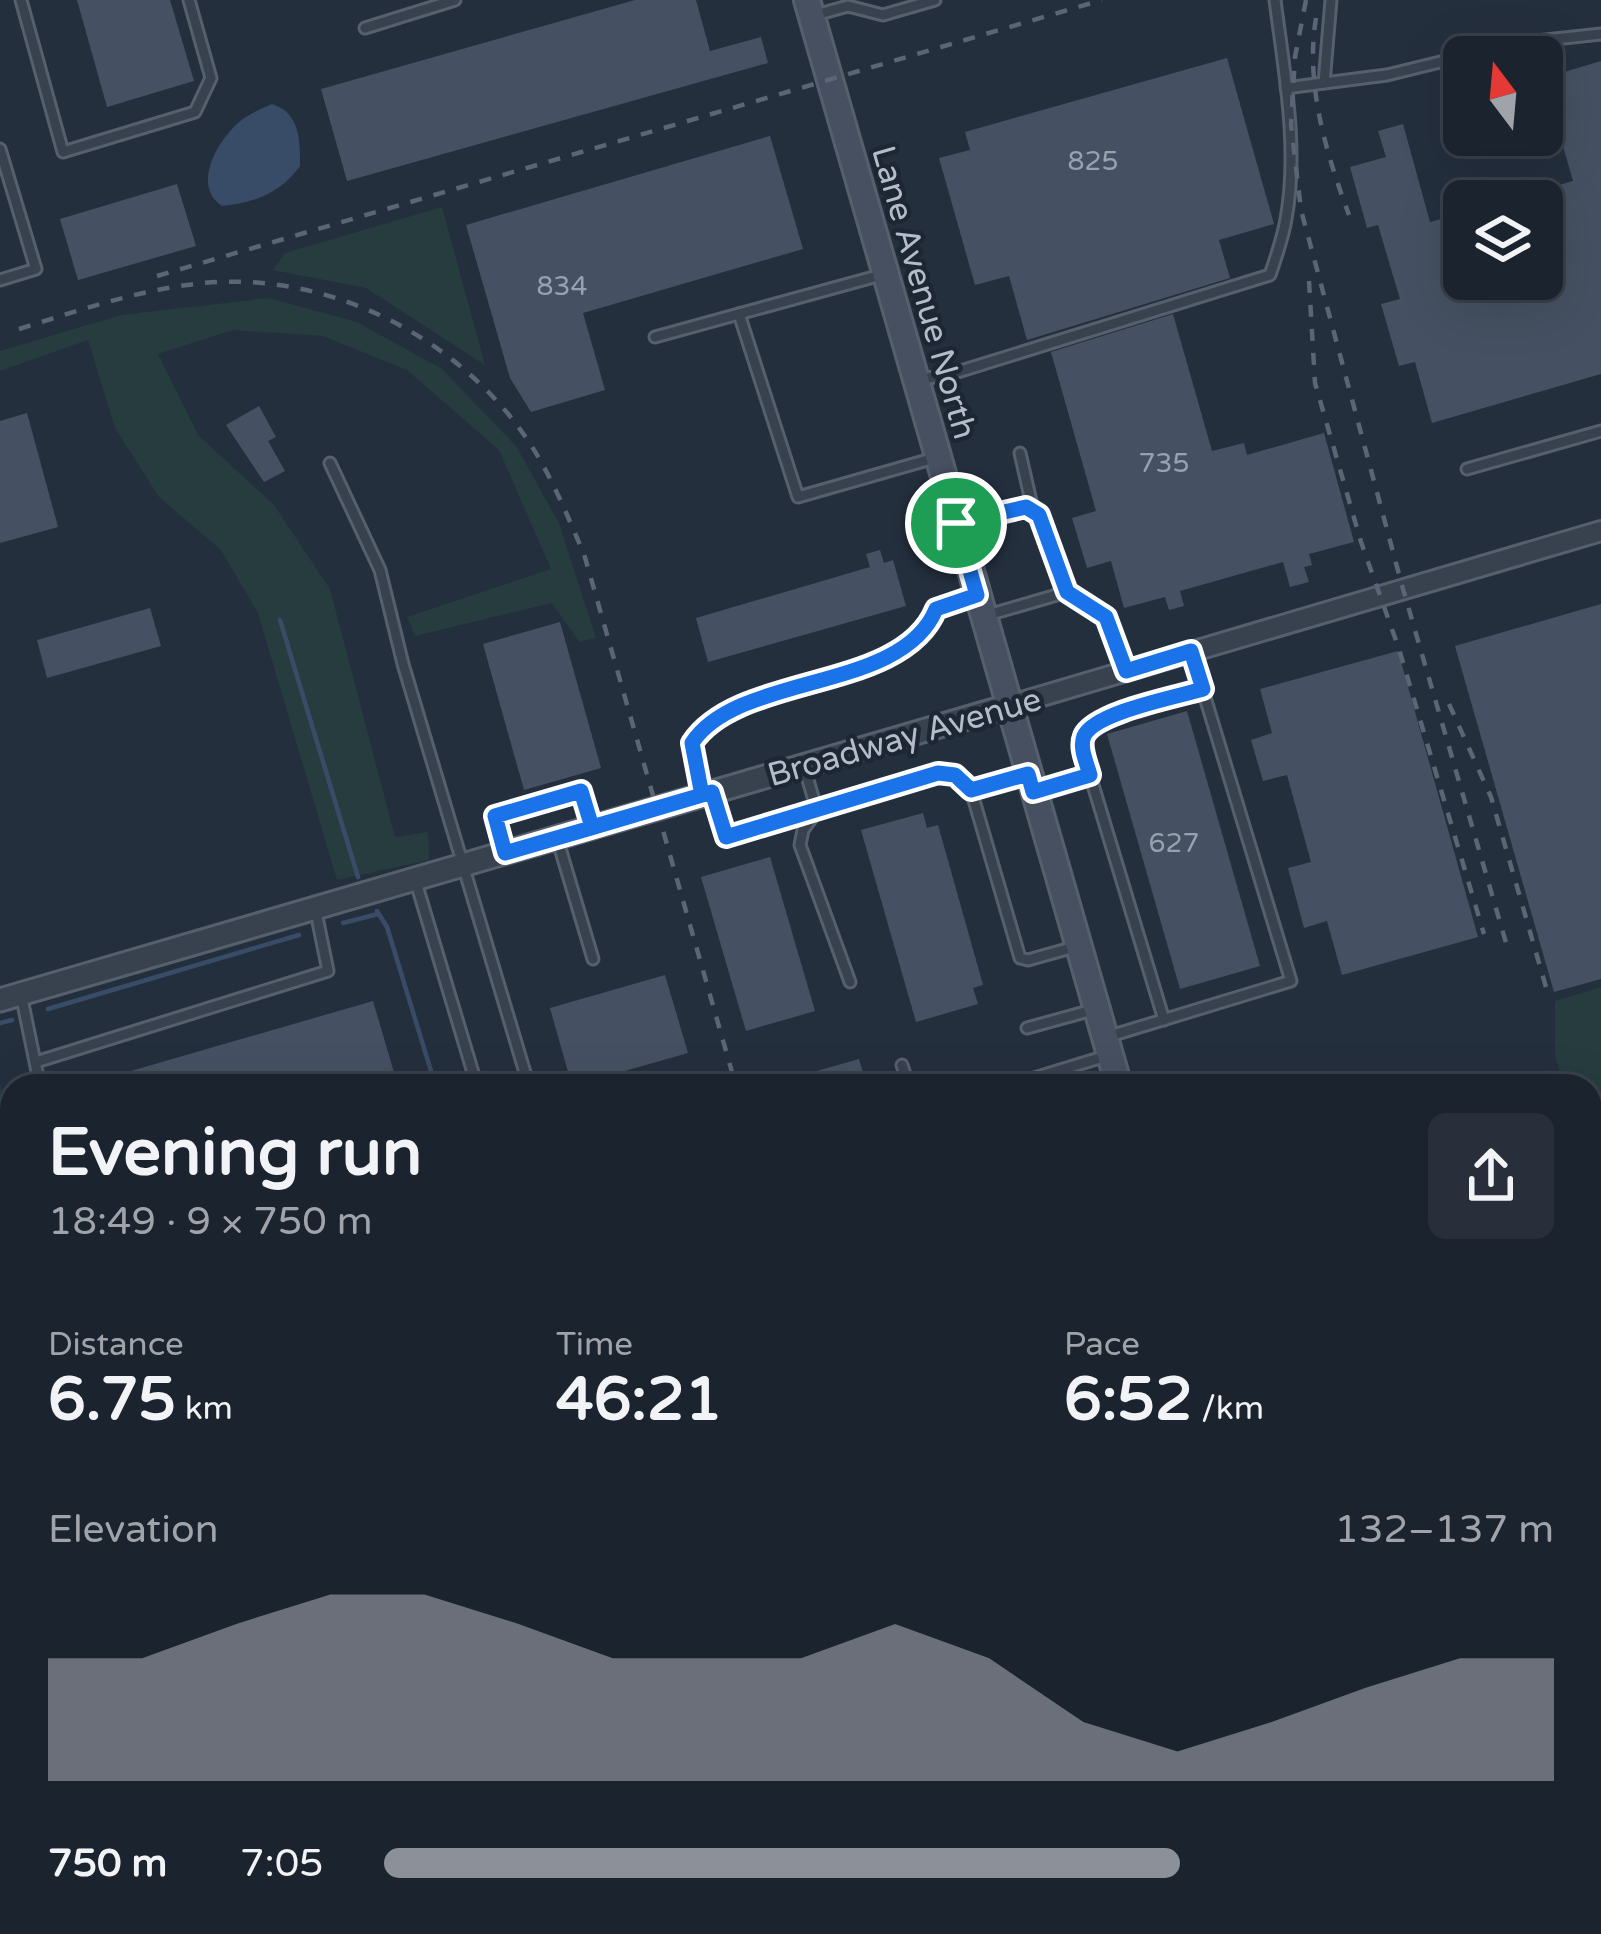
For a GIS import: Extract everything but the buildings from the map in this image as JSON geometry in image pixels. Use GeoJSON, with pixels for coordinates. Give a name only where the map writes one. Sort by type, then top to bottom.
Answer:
{"type":"FeatureCollection","features":[{"type":"Feature","properties":{"kind":"main road","name":"Lane Avenue North"},"geometry":{"type":"LineString","coordinates":[[810,8],[1115,1074]]}},
{"type":"Feature","properties":{"kind":"street","name":"Broadway Avenue"},"geometry":{"type":"LineString","coordinates":[[11,997],[1601,531]]}},
{"type":"Feature","properties":{"kind":"lane"},"geometry":{"type":"LineString","coordinates":[[21,0],[63,152],[196,112],[211,78],[189,0]]}},
{"type":"Feature","properties":{"kind":"lane"},"geometry":{"type":"LineString","coordinates":[[365,28],[454,0]]}},
{"type":"Feature","properties":{"kind":"lane"},"geometry":{"type":"LineString","coordinates":[[810,8],[848,6],[883,15],[935,0]]}},
{"type":"Feature","properties":{"kind":"lane"},"geometry":{"type":"LineString","coordinates":[[916,379],[948,375],[1270,274],[1286,222],[1291,178],[1275,0]]}},
{"type":"Feature","properties":{"kind":"lane"},"geometry":{"type":"LineString","coordinates":[[1324,83],[1331,0]]}},
{"type":"Feature","properties":{"kind":"lane"},"geometry":{"type":"LineString","coordinates":[[1286,88],[1387,75],[1519,43],[1601,34]]}},
{"type":"Feature","properties":{"kind":"lane"},"geometry":{"type":"LineString","coordinates":[[0,148],[36,269],[0,280]]}},
{"type":"Feature","properties":{"kind":"lane"},"geometry":{"type":"LineString","coordinates":[[655,337],[886,274]]}},
{"type":"Feature","properties":{"kind":"lane"},"geometry":{"type":"LineString","coordinates":[[739,314],[798,497],[938,457]]}},
{"type":"Feature","properties":{"kind":"lane"},"geometry":{"type":"LineString","coordinates":[[1467,469],[1601,431]]}},
{"type":"Feature","properties":{"kind":"lane"},"geometry":{"type":"LineString","coordinates":[[1020,453],[1034,510]]}},
{"type":"Feature","properties":{"kind":"lane"},"geometry":{"type":"LineString","coordinates":[[330,464],[380,570],[525,1074]]}},
{"type":"Feature","properties":{"kind":"lane"},"geometry":{"type":"LineString","coordinates":[[956,523],[1026,507],[1034,510],[1067,592],[1106,617],[1126,671]]}},
{"type":"Feature","properties":{"kind":"lane"},"geometry":{"type":"LineString","coordinates":[[1067,592],[936,609],[929,626],[896,653],[728,712],[701,729],[692,743],[726,837],[938,773],[955,775],[971,790],[1020,958],[1078,946]]}},
{"type":"Feature","properties":{"kind":"lane"},"geometry":{"type":"LineString","coordinates":[[1038,1074],[1164,1020],[1291,981],[1191,651]]}},
{"type":"Feature","properties":{"kind":"lane"},"geometry":{"type":"LineString","coordinates":[[1164,1020],[1083,752],[1084,736],[1098,720],[1203,689]]}},
{"type":"Feature","properties":{"kind":"lane"},"geometry":{"type":"LineString","coordinates":[[804,766],[817,811]]}},
{"type":"Feature","properties":{"kind":"lane"},"geometry":{"type":"LineString","coordinates":[[971,790],[1090,775]]}},
{"type":"Feature","properties":{"kind":"lane"},"geometry":{"type":"LineString","coordinates":[[505,853],[495,816],[581,791],[592,827]]}},
{"type":"Feature","properties":{"kind":"lane"},"geometry":{"type":"LineString","coordinates":[[817,811],[803,830],[800,845],[850,982]]}},
{"type":"Feature","properties":{"kind":"lane"},"geometry":{"type":"LineString","coordinates":[[556,838],[593,958]]}},
{"type":"Feature","properties":{"kind":"lane"},"geometry":{"type":"LineString","coordinates":[[415,879],[473,1074]]}},
{"type":"Feature","properties":{"kind":"lane"},"geometry":{"type":"LineString","coordinates":[[36,1062],[328,971],[316,908]]}},
{"type":"Feature","properties":{"kind":"lane"},"geometry":{"type":"LineString","coordinates":[[11,997],[38,1074]]}},
{"type":"Feature","properties":{"kind":"lane"},"geometry":{"type":"LineString","coordinates":[[1027,1028],[1096,1009]]}},
{"type":"Feature","properties":{"kind":"lane"},"geometry":{"type":"LineString","coordinates":[[902,1065],[905,1074]]}},
{"type":"Feature","properties":{"kind":"green space"},"geometry":{"type":"Polygon","coordinates":[[[442,207],[485,365],[366,288],[273,270],[285,253],[442,207]]]}},
{"type":"Feature","properties":{"kind":"green space"},"geometry":{"type":"Polygon","coordinates":[[[268,298],[357,322],[442,369],[516,446],[559,523],[596,638],[579,642],[552,603],[415,636],[407,617],[551,569],[499,450],[407,370],[323,336],[233,330],[158,354],[198,435],[274,505],[330,589],[395,837],[428,832],[429,860],[337,880],[258,613],[221,550],[159,497],[115,428],[88,340],[0,371],[0,351],[121,315],[268,298]]]}},
{"type":"Feature","properties":{"kind":"green space"},"geometry":{"type":"Polygon","coordinates":[[[1601,987],[1601,1074],[1561,1074],[1555,1056],[1555,1001],[1601,987]]]}},
{"type":"Feature","properties":{"kind":"water"},"geometry":{"type":"Polygon","coordinates":[[[272,104],[293,121],[300,166],[266,195],[222,206],[209,187],[215,153],[238,123],[272,104]]]}},
{"type":"Feature","properties":{"kind":"waterway"},"geometry":{"type":"LineString","coordinates":[[280,620],[358,877]]}},
{"type":"Feature","properties":{"kind":"waterway"},"geometry":{"type":"LineString","coordinates":[[377,911],[387,927],[431,1071]]}},
{"type":"Feature","properties":{"kind":"waterway"},"geometry":{"type":"LineString","coordinates":[[343,923],[378,914]]}},
{"type":"Feature","properties":{"kind":"waterway"},"geometry":{"type":"LineString","coordinates":[[48,1009],[299,935]]}},
{"type":"Feature","properties":{"kind":"waterway"},"geometry":{"type":"LineString","coordinates":[[0,1023],[12,1020]]}},
{"type":"Feature","properties":{"kind":"railway"},"geometry":{"type":"LineString","coordinates":[[157,276],[1102,0]]}},
{"type":"Feature","properties":{"kind":"railway"},"geometry":{"type":"LineString","coordinates":[[1306,0],[1295,57],[1291,125],[1301,210],[1403,589],[1509,953]]}},
{"type":"Feature","properties":{"kind":"railway"},"geometry":{"type":"LineString","coordinates":[[1316,18],[1316,93],[1349,215]]}},
{"type":"Feature","properties":{"kind":"railway"},"geometry":{"type":"LineString","coordinates":[[1309,281],[1315,383],[1484,934]]}},
{"type":"Feature","properties":{"kind":"railway"},"geometry":{"type":"LineString","coordinates":[[19,329],[165,288],[235,282],[283,285],[329,296],[417,335],[492,395],[541,461],[584,554],[733,1074]]}},
{"type":"Feature","properties":{"kind":"railway"},"geometry":{"type":"LineString","coordinates":[[1449,704],[1491,797],[1546,987]]}},
{"type":"Feature","properties":{"kind":"route"},"geometry":{"type":"LineString","coordinates":[[956,523],[977,595],[936,609],[929,626],[896,653],[728,712],[701,729],[692,743],[702,795],[505,853],[495,816],[581,791],[592,827],[702,795],[712,792],[726,837],[938,773],[955,775],[971,790],[1028,774],[1033,792],[1090,775],[1084,736],[1098,720],[1203,689],[1191,651],[1126,671],[1112,625],[1067,592],[1034,510],[1026,507],[956,523]]}}]}
